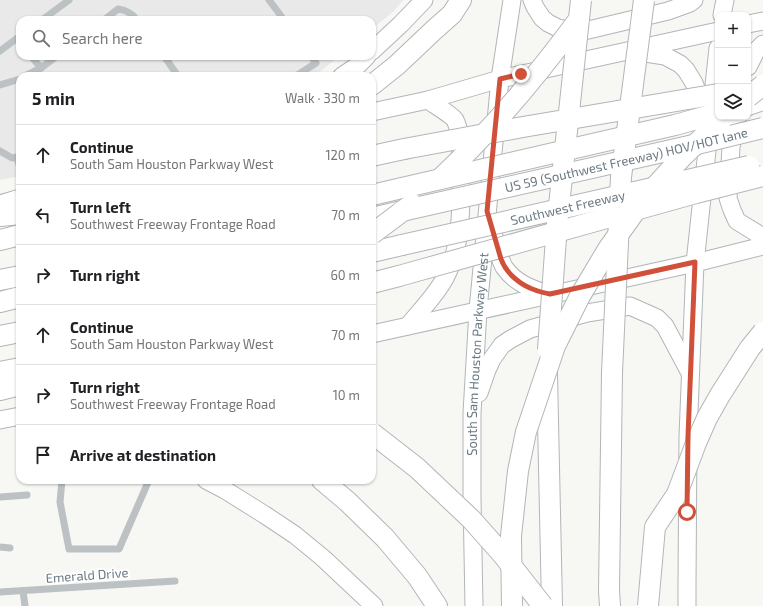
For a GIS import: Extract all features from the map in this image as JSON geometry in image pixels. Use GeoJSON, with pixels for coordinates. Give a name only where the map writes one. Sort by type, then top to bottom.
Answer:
{"type":"FeatureCollection","features":[{"type":"Feature","properties":{"kind":"highway"},"geometry":{"type":"LineString","coordinates":[[376,82],[398,65],[452,14],[461,0]]}},
{"type":"Feature","properties":{"kind":"highway"},"geometry":{"type":"LineString","coordinates":[[552,606],[547,374],[557,224],[581,0]]}},
{"type":"Feature","properties":{"kind":"highway"},"geometry":{"type":"LineString","coordinates":[[376,231],[420,197],[477,143],[539,72],[593,0]]}},
{"type":"Feature","properties":{"kind":"highway"},"geometry":{"type":"LineString","coordinates":[[610,606],[612,373],[621,177],[644,0]]}},
{"type":"Feature","properties":{"kind":"highway"},"geometry":{"type":"LineString","coordinates":[[751,88],[763,85]]}},
{"type":"Feature","properties":{"kind":"highway"},"geometry":{"type":"LineString","coordinates":[[751,95],[763,85]]}},
{"type":"Feature","properties":{"kind":"highway"},"geometry":{"type":"LineString","coordinates":[[376,155],[523,127],[715,95]]}},
{"type":"Feature","properties":{"kind":"highway"},"geometry":{"type":"LineString","coordinates":[[751,104],[763,100]]}},
{"type":"Feature","properties":{"kind":"highway"},"geometry":{"type":"LineString","coordinates":[[376,194],[668,127],[715,118]]}},
{"type":"Feature","properties":{"kind":"highway"},"geometry":{"type":"LineString","coordinates":[[512,606],[511,536],[514,496],[518,471],[526,432],[555,346],[580,296],[604,256],[643,200],[682,157],[716,124],[717,120]]}},
{"type":"Feature","properties":{"kind":"highway","name":"US 59 (Southwest Freeway) HOV/HOT lane"},"geometry":{"type":"LineString","coordinates":[[376,217],[674,150],[763,128]]}},
{"type":"Feature","properties":{"kind":"highway","name":"Southwest Freeway"},"geometry":{"type":"LineString","coordinates":[[376,251],[763,163]]}},
{"type":"Feature","properties":{"kind":"highway"},"geometry":{"type":"LineString","coordinates":[[376,282],[681,197],[763,176]]}},
{"type":"Feature","properties":{"kind":"highway"},"geometry":{"type":"LineString","coordinates":[[0,216],[16,214]]}},
{"type":"Feature","properties":{"kind":"highway"},"geometry":{"type":"LineString","coordinates":[[0,240],[16,236]]}},
{"type":"Feature","properties":{"kind":"highway"},"geometry":{"type":"LineString","coordinates":[[0,282],[16,277]]}},
{"type":"Feature","properties":{"kind":"highway"},"geometry":{"type":"LineString","coordinates":[[0,282],[16,284]]}},
{"type":"Feature","properties":{"kind":"highway"},"geometry":{"type":"LineString","coordinates":[[0,302],[16,298]]}},
{"type":"Feature","properties":{"kind":"highway"},"geometry":{"type":"LineString","coordinates":[[648,606],[655,527],[677,494],[707,418],[724,388],[750,348],[763,332]]}},
{"type":"Feature","properties":{"kind":"highway"},"geometry":{"type":"LineString","coordinates":[[0,336],[16,333]]}},
{"type":"Feature","properties":{"kind":"highway"},"geometry":{"type":"LineString","coordinates":[[0,372],[16,369]]}},
{"type":"Feature","properties":{"kind":"highway"},"geometry":{"type":"LineString","coordinates":[[0,378],[16,377]]}},
{"type":"Feature","properties":{"kind":"highway"},"geometry":{"type":"LineString","coordinates":[[0,390],[16,385]]}},
{"type":"Feature","properties":{"kind":"highway"},"geometry":{"type":"LineString","coordinates":[[376,436],[417,468],[471,519],[503,555],[543,606]]}},
{"type":"Feature","properties":{"kind":"highway"},"geometry":{"type":"LineString","coordinates":[[327,484],[348,502],[385,538],[417,576],[437,606]]}},
{"type":"Feature","properties":{"kind":"main road"},"geometry":{"type":"LineString","coordinates":[[376,47],[424,0]]}},
{"type":"Feature","properties":{"kind":"main road","name":"South Sam Houston Parkway West"},"geometry":{"type":"LineString","coordinates":[[474,606],[472,413],[478,310],[500,79],[512,0]]}},
{"type":"Feature","properties":{"kind":"main road"},"geometry":{"type":"LineString","coordinates":[[532,0],[542,18],[548,23],[558,28],[580,32],[668,11],[690,3],[694,0]]}},
{"type":"Feature","properties":{"kind":"main road"},"geometry":{"type":"LineString","coordinates":[[723,12],[725,0]]}},
{"type":"Feature","properties":{"kind":"main road"},"geometry":{"type":"LineString","coordinates":[[751,23],[763,21]]}},
{"type":"Feature","properties":{"kind":"main road"},"geometry":{"type":"LineString","coordinates":[[376,111],[428,100],[500,79],[715,32]]}},
{"type":"Feature","properties":{"kind":"main road"},"geometry":{"type":"LineString","coordinates":[[751,61],[756,51],[763,44]]}},
{"type":"Feature","properties":{"kind":"main road"},"geometry":{"type":"LineString","coordinates":[[630,50],[665,56],[680,64],[686,70],[715,115]]}},
{"type":"Feature","properties":{"kind":"main road"},"geometry":{"type":"LineString","coordinates":[[348,72],[363,60]]}},
{"type":"Feature","properties":{"kind":"main road"},"geometry":{"type":"LineString","coordinates":[[408,326],[440,287],[446,277],[456,251],[462,211],[460,136],[454,118],[428,100]]}},
{"type":"Feature","properties":{"kind":"main road"},"geometry":{"type":"LineString","coordinates":[[688,606],[688,436],[695,262],[717,120]]}},
{"type":"Feature","properties":{"kind":"main road"},"geometry":{"type":"LineString","coordinates":[[736,120],[731,147],[728,198],[737,221],[763,237]]}},
{"type":"Feature","properties":{"kind":"main road"},"geometry":{"type":"LineString","coordinates":[[0,204],[16,199]]}},
{"type":"Feature","properties":{"kind":"main road"},"geometry":{"type":"LineString","coordinates":[[487,211],[504,266],[515,279],[524,285],[534,290],[550,294]]}},
{"type":"Feature","properties":{"kind":"main road"},"geometry":{"type":"LineString","coordinates":[[376,333],[763,246]]}},
{"type":"Feature","properties":{"kind":"main road"},"geometry":{"type":"LineString","coordinates":[[472,413],[487,370],[492,359],[502,345],[530,329],[587,313],[630,306],[657,318],[665,326],[690,374]]}},
{"type":"Feature","properties":{"kind":"main road"},"geometry":{"type":"LineString","coordinates":[[0,420],[16,417]]}},
{"type":"Feature","properties":{"kind":"main road"},"geometry":{"type":"LineString","coordinates":[[0,425],[16,424]]}},
{"type":"Feature","properties":{"kind":"main road"},"geometry":{"type":"LineString","coordinates":[[213,484],[295,535],[323,558],[374,606]]}},
{"type":"Feature","properties":{"kind":"street"},"geometry":{"type":"LineString","coordinates":[[269,0],[281,16]]}},
{"type":"Feature","properties":{"kind":"street"},"geometry":{"type":"LineString","coordinates":[[47,16],[65,1]]}},
{"type":"Feature","properties":{"kind":"street"},"geometry":{"type":"LineString","coordinates":[[109,16],[118,9],[126,10],[134,16]]}},
{"type":"Feature","properties":{"kind":"street"},"geometry":{"type":"LineString","coordinates":[[0,52],[16,42]]}},
{"type":"Feature","properties":{"kind":"street"},"geometry":{"type":"LineString","coordinates":[[34,60],[41,68]]}},
{"type":"Feature","properties":{"kind":"street"},"geometry":{"type":"LineString","coordinates":[[33,72],[52,60]]}},
{"type":"Feature","properties":{"kind":"street"},"geometry":{"type":"LineString","coordinates":[[167,60],[175,72]]}},
{"type":"Feature","properties":{"kind":"street"},"geometry":{"type":"LineString","coordinates":[[302,72],[316,63],[314,60]]}},
{"type":"Feature","properties":{"kind":"street"},"geometry":{"type":"LineString","coordinates":[[0,85],[16,80]]}},
{"type":"Feature","properties":{"kind":"street"},"geometry":{"type":"LineString","coordinates":[[0,151],[12,158],[16,157]]}},
{"type":"Feature","properties":{"kind":"street"},"geometry":{"type":"LineString","coordinates":[[62,484],[60,502],[69,549],[118,549],[147,484]]}},
{"type":"Feature","properties":{"kind":"street"},"geometry":{"type":"LineString","coordinates":[[0,497],[27,495]]}},
{"type":"Feature","properties":{"kind":"street"},"geometry":{"type":"LineString","coordinates":[[0,547],[10,548]]}},
{"type":"Feature","properties":{"kind":"street","name":"Emerald Drive"},"geometry":{"type":"LineString","coordinates":[[0,592],[175,581]]}},
{"type":"Feature","properties":{"kind":"street"},"geometry":{"type":"LineString","coordinates":[[23,591],[25,606]]}},
{"type":"Feature","properties":{"kind":"shaded area"},"geometry":{"type":"Polygon","coordinates":[[[0,0],[403,0],[394,11],[376,26],[376,16],[16,16],[16,60],[334,60],[320,72],[16,72],[16,177],[0,180],[0,0]]]}},
{"type":"Feature","properties":{"kind":"route"},"geometry":{"type":"LineString","coordinates":[[521,74],[500,79],[487,211],[501,259],[504,266],[515,279],[534,290],[550,294],[695,262],[688,436],[687,512]]}}]}
